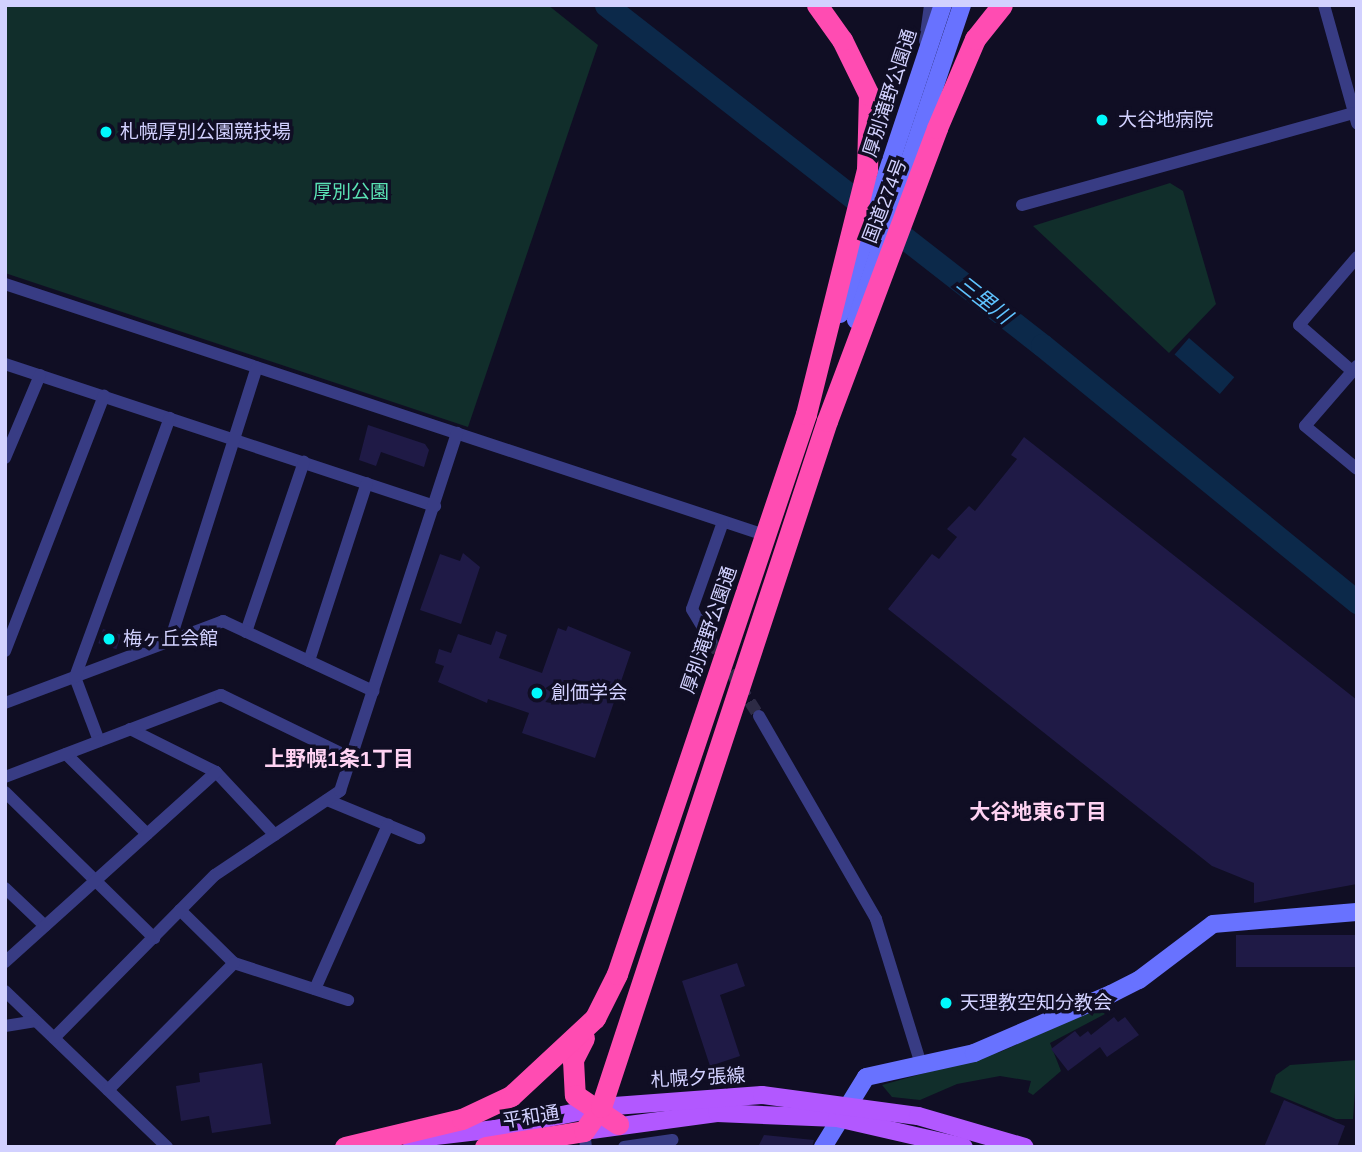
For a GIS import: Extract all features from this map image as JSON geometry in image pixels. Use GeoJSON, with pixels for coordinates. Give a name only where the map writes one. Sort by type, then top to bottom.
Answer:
{"type":"FeatureCollection","features":[{"type":"Feature","properties":{"kind":"highway","name":"国道274号"},"geometry":{"type":"LineString","coordinates":[[597,1110],[827,421],[858,285],[871,129],[862,75],[817,5]]}},
{"type":"Feature","properties":{"kind":"highway","name":"国道274号"},"geometry":{"type":"LineString","coordinates":[[806,414],[898,186],[975,39],[1002,5]]}},
{"type":"Feature","properties":{"kind":"highway","name":"厚別滝野公園通"},"geometry":{"type":"LineString","coordinates":[[361,1145],[494,1107],[535,1079],[595,1018],[617,974],[806,414]]}},
{"type":"Feature","properties":{"kind":"highway"},"geometry":{"type":"LineString","coordinates":[[595,1018],[573,1060],[571,1075],[575,1095],[618,1124]]}},
{"type":"Feature","properties":{"kind":"highway"},"geometry":{"type":"LineString","coordinates":[[585,1139],[597,1110]]}},
{"type":"Feature","properties":{"kind":"highway","name":"平和通"},"geometry":{"type":"LineString","coordinates":[[485,1147],[585,1139]]}},
{"type":"Feature","properties":{"kind":"main road","name":"札幌夕張線"},"geometry":{"type":"LineString","coordinates":[[361,1145],[495,1129],[597,1110],[762,1095],[847,1103],[1025,1147]]}},
{"type":"Feature","properties":{"kind":"main road","name":"札幌夕張線"},"geometry":{"type":"LineString","coordinates":[[585,1139],[618,1124],[671,1116],[836,1118],[964,1147]]}},
{"type":"Feature","properties":{"kind":"street"},"geometry":{"type":"LineString","coordinates":[[918,79],[930,5]]}},
{"type":"Feature","properties":{"kind":"street","name":"厚別滝野公園通"},"geometry":{"type":"LineString","coordinates":[[898,186],[918,79],[943,5]]}},
{"type":"Feature","properties":{"kind":"street","name":"厚別滝野公園通"},"geometry":{"type":"LineString","coordinates":[[858,285],[898,186],[962,5]]}},
{"type":"Feature","properties":{"kind":"street"},"geometry":{"type":"LineString","coordinates":[[1022,205],[1355,118],[1324,5]]}},
{"type":"Feature","properties":{"kind":"street"},"geometry":{"type":"LineString","coordinates":[[1357,257],[1299,325],[1355,368],[1305,426],[1357,469]]}},
{"type":"Feature","properties":{"kind":"street"},"geometry":{"type":"LineString","coordinates":[[5,284],[765,535]]}},
{"type":"Feature","properties":{"kind":"street"},"geometry":{"type":"LineString","coordinates":[[5,364],[435,506]]}},
{"type":"Feature","properties":{"kind":"street"},"geometry":{"type":"LineString","coordinates":[[170,641],[257,367]]}},
{"type":"Feature","properties":{"kind":"street"},"geometry":{"type":"LineString","coordinates":[[5,458],[40,375]]}},
{"type":"Feature","properties":{"kind":"street"},"geometry":{"type":"LineString","coordinates":[[5,651],[104,396]]}},
{"type":"Feature","properties":{"kind":"street"},"geometry":{"type":"LineString","coordinates":[[99,741],[75,677],[170,418]]}},
{"type":"Feature","properties":{"kind":"street"},"geometry":{"type":"LineString","coordinates":[[54,1038],[215,875],[340,791],[457,433]]}},
{"type":"Feature","properties":{"kind":"street"},"geometry":{"type":"LineString","coordinates":[[246,632],[304,463]]}},
{"type":"Feature","properties":{"kind":"street"},"geometry":{"type":"LineString","coordinates":[[309,661],[367,483]]}},
{"type":"Feature","properties":{"kind":"street"},"geometry":{"type":"LineString","coordinates":[[711,641],[692,609],[723,522]]}},
{"type":"Feature","properties":{"kind":"street"},"geometry":{"type":"LineString","coordinates":[[5,612],[18,618]]}},
{"type":"Feature","properties":{"kind":"street"},"geometry":{"type":"LineString","coordinates":[[5,703],[223,621],[373,691]]}},
{"type":"Feature","properties":{"kind":"street"},"geometry":{"type":"LineString","coordinates":[[5,777],[221,695],[351,758]]}},
{"type":"Feature","properties":{"kind":"street"},"geometry":{"type":"LineString","coordinates":[[759,716],[876,919],[921,1064]]}},
{"type":"Feature","properties":{"kind":"street"},"geometry":{"type":"LineString","coordinates":[[130,729],[216,772],[275,835]]}},
{"type":"Feature","properties":{"kind":"street"},"geometry":{"type":"LineString","coordinates":[[66,754],[147,834]]}},
{"type":"Feature","properties":{"kind":"street"},"geometry":{"type":"LineString","coordinates":[[5,962],[216,772]]}},
{"type":"Feature","properties":{"kind":"street"},"geometry":{"type":"LineString","coordinates":[[5,792],[154,937]]}},
{"type":"Feature","properties":{"kind":"street"},"geometry":{"type":"LineString","coordinates":[[327,800],[419,838]]}},
{"type":"Feature","properties":{"kind":"street"},"geometry":{"type":"LineString","coordinates":[[315,989],[388,825]]}},
{"type":"Feature","properties":{"kind":"street"},"geometry":{"type":"LineString","coordinates":[[5,888],[45,926]]}},
{"type":"Feature","properties":{"kind":"street"},"geometry":{"type":"LineString","coordinates":[[180,910],[234,963],[348,1000]]}},
{"type":"Feature","properties":{"kind":"street"},"geometry":{"type":"LineString","coordinates":[[822,1147],[836,1118],[866,1077],[974,1053],[1111,994],[1139,980],[1213,924],[1357,912]]}},
{"type":"Feature","properties":{"kind":"street"},"geometry":{"type":"LineString","coordinates":[[108,1090],[234,963]]}},
{"type":"Feature","properties":{"kind":"street"},"geometry":{"type":"LineString","coordinates":[[5,991],[167,1147]]}},
{"type":"Feature","properties":{"kind":"street"},"geometry":{"type":"LineString","coordinates":[[5,1026],[36,1021]]}},
{"type":"Feature","properties":{"kind":"street"},"geometry":{"type":"LineString","coordinates":[[624,1147],[673,1143],[671,1116]]}},
{"type":"Feature","properties":{"kind":"green space","name":"厚別公園"},"geometry":{"type":"Polygon","coordinates":[[[5,5],[548,5],[598,45],[468,427],[5,273],[5,5]]]}},
{"type":"Feature","properties":{"kind":"green space"},"geometry":{"type":"Polygon","coordinates":[[[1170,183],[1183,191],[1216,304],[1169,353],[1033,226],[1170,183]]]}},
{"type":"Feature","properties":{"kind":"green space"},"geometry":{"type":"Polygon","coordinates":[[[1098,1008],[1105,1014],[1050,1043],[1061,1071],[1033,1095],[1028,1092],[1031,1081],[1000,1076],[957,1084],[920,1100],[892,1097],[882,1085],[1000,1052],[1098,1008]]]}},
{"type":"Feature","properties":{"kind":"green space"},"geometry":{"type":"Polygon","coordinates":[[[1357,1060],[1353,1119],[1336,1119],[1270,1092],[1276,1075],[1290,1065],[1357,1060]]]}},
{"type":"Feature","properties":{"kind":"water"},"geometry":{"type":"Polygon","coordinates":[[[1189,338],[1234,377],[1220,394],[1175,355],[1189,338]]]}},
{"type":"Feature","properties":{"kind":"building"},"geometry":{"type":"Polygon","coordinates":[[[368,425],[425,444],[429,450],[424,467],[381,452],[376,466],[359,460],[368,425]]]}},
{"type":"Feature","properties":{"kind":"building"},"geometry":{"type":"Polygon","coordinates":[[[1024,437],[1357,700],[1357,884],[1254,903],[1254,883],[1212,866],[888,609],[932,554],[939,559],[957,537],[947,529],[969,506],[975,511],[1017,459],[1011,455],[1024,437]]]}},
{"type":"Feature","properties":{"kind":"building"},"geometry":{"type":"Polygon","coordinates":[[[463,553],[480,567],[461,624],[420,610],[440,554],[460,561],[463,553]]]}},
{"type":"Feature","properties":{"kind":"building","name":"創価学会"},"geometry":{"type":"Polygon","coordinates":[[[568,626],[631,652],[595,758],[522,733],[529,713],[488,699],[487,703],[438,682],[444,666],[435,663],[439,649],[451,653],[458,634],[491,645],[496,631],[507,635],[499,658],[542,673],[558,628],[566,631],[568,626]]]}},
{"type":"Feature","properties":{"kind":"building","name":"梅ヶ丘会館"},"geometry":{"type":"Polygon","coordinates":[[[103,629],[121,635],[116,649],[98,643],[103,629]]]}},
{"type":"Feature","properties":{"kind":"building"},"geometry":{"type":"Polygon","coordinates":[[[1236,935],[1357,935],[1357,967],[1236,967],[1236,935]]]}},
{"type":"Feature","properties":{"kind":"building"},"geometry":{"type":"Polygon","coordinates":[[[737,963],[745,986],[720,995],[740,1056],[710,1066],[682,981],[737,963]]]}},
{"type":"Feature","properties":{"kind":"building"},"geometry":{"type":"Polygon","coordinates":[[[1114,1017],[1118,1022],[1125,1017],[1139,1035],[1107,1057],[1100,1047],[1068,1071],[1051,1049],[1075,1031],[1080,1037],[1088,1031],[1091,1035],[1114,1017]]]}},
{"type":"Feature","properties":{"kind":"building"},"geometry":{"type":"Polygon","coordinates":[[[262,1063],[271,1124],[212,1133],[209,1116],[181,1121],[176,1086],[200,1082],[199,1073],[262,1063]]]}},
{"type":"Feature","properties":{"kind":"building"},"geometry":{"type":"Polygon","coordinates":[[[1284,1100],[1345,1126],[1337,1147],[1264,1147],[1284,1100]]]}},
{"type":"Feature","properties":{"kind":"building"},"geometry":{"type":"Polygon","coordinates":[[[764,1135],[814,1140],[812,1147],[758,1147],[764,1135]]]}},
{"type":"Feature","properties":{"kind":"waterway","name":"三里川"},"geometry":{"type":"LineString","coordinates":[[606,5],[1042,345],[1357,602]]}},
{"type":"Feature","properties":{"kind":"tunnel"},"geometry":{"type":"LineString","coordinates":[[711,641],[759,716]]}},
{"type":"Feature","properties":{"kind":"place","name":"大谷地病院"},"geometry":{"type":"Point","coordinates":[1102,120]}},
{"type":"Feature","properties":{"kind":"place","name":"札幌厚別公園競技場"},"geometry":{"type":"Point","coordinates":[106,132]}},
{"type":"Feature","properties":{"kind":"place","name":"梅ヶ丘会館"},"geometry":{"type":"Point","coordinates":[109,639]}},
{"type":"Feature","properties":{"kind":"place","name":"創価学会"},"geometry":{"type":"Point","coordinates":[537,693]}},
{"type":"Feature","properties":{"kind":"place","name":"天理教空知分教会"},"geometry":{"type":"Point","coordinates":[946,1003]}},
{"type":"Feature","properties":{"kind":"district","name":"上野幌1条1丁目"},"geometry":{"type":"Point","coordinates":[339,759]}},
{"type":"Feature","properties":{"kind":"district","name":"大谷地東6丁目"},"geometry":{"type":"Point","coordinates":[1038,812]}}]}
